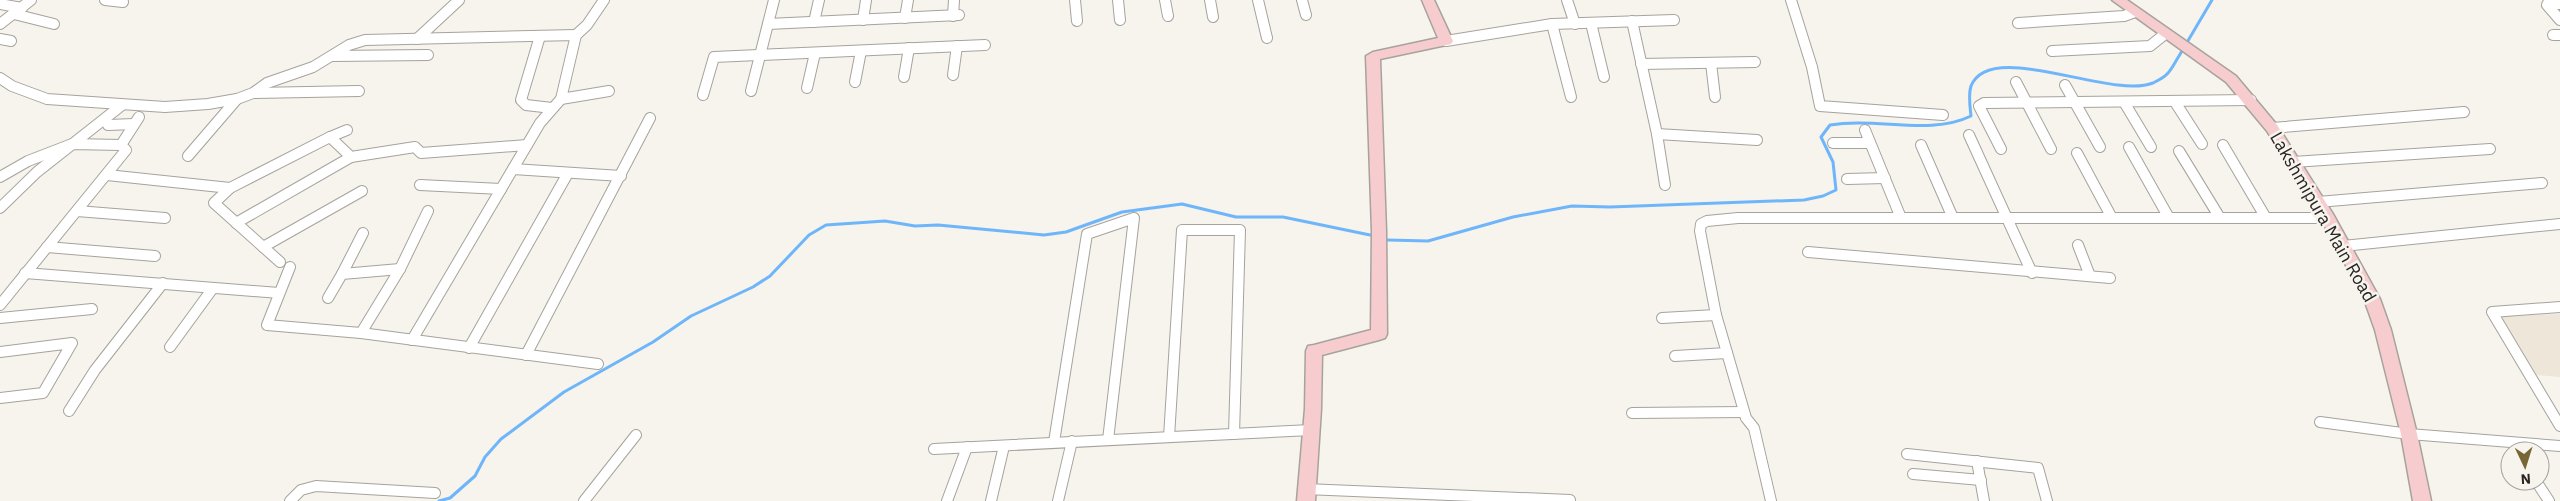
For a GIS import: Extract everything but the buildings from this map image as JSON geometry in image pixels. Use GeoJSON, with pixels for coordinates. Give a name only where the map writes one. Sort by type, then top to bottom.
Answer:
{"type":"FeatureCollection","features":[{"type":"Feature","properties":{"kind":"street"},"geometry":{"type":"LineString","coordinates":[[0,24],[31,0]]}},
{"type":"Feature","properties":{"kind":"street"},"geometry":{"type":"LineString","coordinates":[[105,0],[123,2]]}},
{"type":"Feature","properties":{"kind":"street"},"geometry":{"type":"LineString","coordinates":[[417,39],[459,0]]}},
{"type":"Feature","properties":{"kind":"street"},"geometry":{"type":"LineString","coordinates":[[412,340],[527,145],[552,108],[561,99],[576,35],[587,25],[604,0]]}},
{"type":"Feature","properties":{"kind":"street"},"geometry":{"type":"LineString","coordinates":[[751,91],[774,0]]}},
{"type":"Feature","properties":{"kind":"street"},"geometry":{"type":"LineString","coordinates":[[814,22],[818,0]]}},
{"type":"Feature","properties":{"kind":"street"},"geometry":{"type":"LineString","coordinates":[[863,20],[866,0]]}},
{"type":"Feature","properties":{"kind":"street"},"geometry":{"type":"LineString","coordinates":[[905,18],[908,0]]}},
{"type":"Feature","properties":{"kind":"street"},"geometry":{"type":"LineString","coordinates":[[768,24],[956,16],[954,0]]}},
{"type":"Feature","properties":{"kind":"street"},"geometry":{"type":"LineString","coordinates":[[1075,0],[1077,21]]}},
{"type":"Feature","properties":{"kind":"street"},"geometry":{"type":"LineString","coordinates":[[1118,0],[1120,20]]}},
{"type":"Feature","properties":{"kind":"street"},"geometry":{"type":"LineString","coordinates":[[1165,0],[1168,16]]}},
{"type":"Feature","properties":{"kind":"street"},"geometry":{"type":"LineString","coordinates":[[1210,0],[1214,17]]}},
{"type":"Feature","properties":{"kind":"street"},"geometry":{"type":"LineString","coordinates":[[1258,0],[1267,38]]}},
{"type":"Feature","properties":{"kind":"street"},"geometry":{"type":"LineString","coordinates":[[1302,0],[1306,15]]}},
{"type":"Feature","properties":{"kind":"street"},"geometry":{"type":"LineString","coordinates":[[1428,0],[1446,41]]}},
{"type":"Feature","properties":{"kind":"street"},"geometry":{"type":"LineString","coordinates":[[1567,0],[1575,24]]}},
{"type":"Feature","properties":{"kind":"street"},"geometry":{"type":"LineString","coordinates":[[1791,0],[1812,67],[1820,106],[1943,115]]}},
{"type":"Feature","properties":{"kind":"street","name":"Lakshmipura Main Road"},"geometry":{"type":"LineString","coordinates":[[2118,0],[2231,79],[2272,128],[2328,218],[2374,306],[2383,330],[2409,434],[2422,501]]}},
{"type":"Feature","properties":{"kind":"street"},"geometry":{"type":"LineString","coordinates":[[2560,4],[2548,3],[2547,5],[2560,20]]}},
{"type":"Feature","properties":{"kind":"street"},"geometry":{"type":"LineString","coordinates":[[0,4],[22,8]]}},
{"type":"Feature","properties":{"kind":"street"},"geometry":{"type":"LineString","coordinates":[[2018,23],[2124,16],[2134,12]]}},
{"type":"Feature","properties":{"kind":"street"},"geometry":{"type":"LineString","coordinates":[[14,14],[54,24]]}},
{"type":"Feature","properties":{"kind":"street"},"geometry":{"type":"LineString","coordinates":[[1570,500],[1305,495],[1311,430],[1314,351],[1379,334],[1379,230],[1373,56],[1446,41],[1552,24],[1674,20]]}},
{"type":"Feature","properties":{"kind":"street"},"geometry":{"type":"LineString","coordinates":[[1632,22],[1657,134],[1665,185]]}},
{"type":"Feature","properties":{"kind":"street"},"geometry":{"type":"LineString","coordinates":[[1591,23],[1604,77]]}},
{"type":"Feature","properties":{"kind":"street"},"geometry":{"type":"LineString","coordinates":[[1552,24],[1571,97]]}},
{"type":"Feature","properties":{"kind":"street"},"geometry":{"type":"LineString","coordinates":[[0,78],[12,86],[47,99],[164,107],[208,104],[237,99],[267,84],[313,67],[349,45],[365,40],[576,35]]}},
{"type":"Feature","properties":{"kind":"street"},"geometry":{"type":"LineString","coordinates":[[2052,51],[2150,46],[2166,35]]}},
{"type":"Feature","properties":{"kind":"street"},"geometry":{"type":"LineString","coordinates":[[540,36],[521,100],[526,105],[552,108]]}},
{"type":"Feature","properties":{"kind":"street"},"geometry":{"type":"LineString","coordinates":[[0,39],[11,41]]}},
{"type":"Feature","properties":{"kind":"street"},"geometry":{"type":"LineString","coordinates":[[703,95],[714,57],[984,45]]}},
{"type":"Feature","properties":{"kind":"street"},"geometry":{"type":"LineString","coordinates":[[953,75],[957,46]]}},
{"type":"Feature","properties":{"kind":"street"},"geometry":{"type":"LineString","coordinates":[[904,77],[909,48]]}},
{"type":"Feature","properties":{"kind":"street"},"geometry":{"type":"LineString","coordinates":[[855,82],[861,51]]}},
{"type":"Feature","properties":{"kind":"street"},"geometry":{"type":"LineString","coordinates":[[807,88],[815,52]]}},
{"type":"Feature","properties":{"kind":"street"},"geometry":{"type":"LineString","coordinates":[[333,56],[428,55]]}},
{"type":"Feature","properties":{"kind":"street"},"geometry":{"type":"LineString","coordinates":[[1641,64],[1755,62]]}},
{"type":"Feature","properties":{"kind":"street"},"geometry":{"type":"LineString","coordinates":[[1711,63],[1715,97]]}},
{"type":"Feature","properties":{"kind":"street"},"geometry":{"type":"LineString","coordinates":[[2016,82],[2051,149]]}},
{"type":"Feature","properties":{"kind":"street"},"geometry":{"type":"LineString","coordinates":[[2065,85],[2100,147]]}},
{"type":"Feature","properties":{"kind":"street"},"geometry":{"type":"LineString","coordinates":[[253,92],[359,91]]}},
{"type":"Feature","properties":{"kind":"street"},"geometry":{"type":"LineString","coordinates":[[561,99],[609,91]]}},
{"type":"Feature","properties":{"kind":"street"},"geometry":{"type":"LineString","coordinates":[[188,156],[237,99]]}},
{"type":"Feature","properties":{"kind":"street"},"geometry":{"type":"LineString","coordinates":[[2001,149],[1979,106],[1984,103],[2250,100]]}},
{"type":"Feature","properties":{"kind":"street"},"geometry":{"type":"LineString","coordinates":[[2124,102],[2151,147]]}},
{"type":"Feature","properties":{"kind":"street"},"geometry":{"type":"LineString","coordinates":[[2175,102],[2202,144]]}},
{"type":"Feature","properties":{"kind":"street"},"geometry":{"type":"LineString","coordinates":[[0,208],[36,172],[122,105]]}},
{"type":"Feature","properties":{"kind":"street"},"geometry":{"type":"LineString","coordinates":[[2272,128],[2464,112]]}},
{"type":"Feature","properties":{"kind":"street"},"geometry":{"type":"LineString","coordinates":[[526,355],[650,118]]}},
{"type":"Feature","properties":{"kind":"street"},"geometry":{"type":"LineString","coordinates":[[108,125],[137,121],[121,145]]}},
{"type":"Feature","properties":{"kind":"street"},"geometry":{"type":"LineString","coordinates":[[280,262],[214,203],[230,188],[330,137],[348,130]]}},
{"type":"Feature","properties":{"kind":"street"},"geometry":{"type":"LineString","coordinates":[[1865,130],[1901,218]]}},
{"type":"Feature","properties":{"kind":"street"},"geometry":{"type":"LineString","coordinates":[[1657,134],[1757,140]]}},
{"type":"Feature","properties":{"kind":"street"},"geometry":{"type":"LineString","coordinates":[[1968,135],[2032,273]]}},
{"type":"Feature","properties":{"kind":"street"},"geometry":{"type":"LineString","coordinates":[[330,137],[351,157]]}},
{"type":"Feature","properties":{"kind":"street"},"geometry":{"type":"LineString","coordinates":[[1834,143],[1870,143]]}},
{"type":"Feature","properties":{"kind":"street"},"geometry":{"type":"LineString","coordinates":[[0,177],[28,161],[72,144],[121,145],[126,150],[0,305]]}},
{"type":"Feature","properties":{"kind":"street"},"geometry":{"type":"LineString","coordinates":[[1921,144],[1953,218]]}},
{"type":"Feature","properties":{"kind":"street"},"geometry":{"type":"LineString","coordinates":[[236,223],[351,157],[415,147],[421,153],[527,145]]}},
{"type":"Feature","properties":{"kind":"street"},"geometry":{"type":"LineString","coordinates":[[2223,145],[2266,218]]}},
{"type":"Feature","properties":{"kind":"street"},"geometry":{"type":"LineString","coordinates":[[2129,147],[2169,218]]}},
{"type":"Feature","properties":{"kind":"street"},"geometry":{"type":"LineString","coordinates":[[2293,162],[2490,149]]}},
{"type":"Feature","properties":{"kind":"street"},"geometry":{"type":"LineString","coordinates":[[2179,151],[2220,218]]}},
{"type":"Feature","properties":{"kind":"street"},"geometry":{"type":"LineString","coordinates":[[2077,153],[2112,218]]}},
{"type":"Feature","properties":{"kind":"street"},"geometry":{"type":"LineString","coordinates":[[513,168],[621,176]]}},
{"type":"Feature","properties":{"kind":"street"},"geometry":{"type":"LineString","coordinates":[[469,348],[568,173]]}},
{"type":"Feature","properties":{"kind":"street"},"geometry":{"type":"LineString","coordinates":[[107,175],[230,188]]}},
{"type":"Feature","properties":{"kind":"street"},"geometry":{"type":"LineString","coordinates":[[1847,178],[1884,178]]}},
{"type":"Feature","properties":{"kind":"street"},"geometry":{"type":"LineString","coordinates":[[2318,202],[2542,183]]}},
{"type":"Feature","properties":{"kind":"street"},"geometry":{"type":"LineString","coordinates":[[420,185],[501,189]]}},
{"type":"Feature","properties":{"kind":"street"},"geometry":{"type":"LineString","coordinates":[[263,247],[362,191]]}},
{"type":"Feature","properties":{"kind":"street"},"geometry":{"type":"LineString","coordinates":[[77,211],[165,218]]}},
{"type":"Feature","properties":{"kind":"street"},"geometry":{"type":"LineString","coordinates":[[361,333],[400,270],[428,211]]}},
{"type":"Feature","properties":{"kind":"street"},"geometry":{"type":"LineString","coordinates":[[1054,442],[1087,234],[1134,218],[1108,440]]}},
{"type":"Feature","properties":{"kind":"street"},"geometry":{"type":"LineString","coordinates":[[1771,501],[1754,428],[1744,412],[1716,315],[1700,231],[1701,224],[1707,221],[1738,218],[2328,218]]}},
{"type":"Feature","properties":{"kind":"street"},"geometry":{"type":"LineString","coordinates":[[2343,246],[2560,224]]}},
{"type":"Feature","properties":{"kind":"street"},"geometry":{"type":"LineString","coordinates":[[1169,437],[1182,230],[1240,230],[1234,434]]}},
{"type":"Feature","properties":{"kind":"street"},"geometry":{"type":"LineString","coordinates":[[328,298],[362,233]]}},
{"type":"Feature","properties":{"kind":"street"},"geometry":{"type":"LineString","coordinates":[[2078,246],[2090,276]]}},
{"type":"Feature","properties":{"kind":"street"},"geometry":{"type":"LineString","coordinates":[[47,247],[155,256]]}},
{"type":"Feature","properties":{"kind":"street"},"geometry":{"type":"LineString","coordinates":[[1808,252],[2032,273],[2110,278]]}},
{"type":"Feature","properties":{"kind":"street"},"geometry":{"type":"LineString","coordinates":[[290,267],[268,325],[361,333],[598,364]]}},
{"type":"Feature","properties":{"kind":"street"},"geometry":{"type":"LineString","coordinates":[[342,274],[400,270]]}},
{"type":"Feature","properties":{"kind":"street"},"geometry":{"type":"LineString","coordinates":[[25,273],[279,293]]}},
{"type":"Feature","properties":{"kind":"street"},"geometry":{"type":"LineString","coordinates":[[69,411],[96,370],[163,283]]}},
{"type":"Feature","properties":{"kind":"street"},"geometry":{"type":"LineString","coordinates":[[170,347],[213,288]]}},
{"type":"Feature","properties":{"kind":"street"},"geometry":{"type":"LineString","coordinates":[[2560,307],[2492,312],[2560,426]]}},
{"type":"Feature","properties":{"kind":"street"},"geometry":{"type":"LineString","coordinates":[[0,318],[92,310]]}},
{"type":"Feature","properties":{"kind":"street"},"geometry":{"type":"LineString","coordinates":[[1662,318],[1716,315]]}},
{"type":"Feature","properties":{"kind":"street"},"geometry":{"type":"LineString","coordinates":[[0,352],[72,342],[43,393],[0,398]]}},
{"type":"Feature","properties":{"kind":"street"},"geometry":{"type":"LineString","coordinates":[[1675,356],[1727,353]]}},
{"type":"Feature","properties":{"kind":"street"},"geometry":{"type":"LineString","coordinates":[[1632,414],[1744,412]]}},
{"type":"Feature","properties":{"kind":"street"},"geometry":{"type":"LineString","coordinates":[[2320,422],[2500,445]]}},
{"type":"Feature","properties":{"kind":"street"},"geometry":{"type":"LineString","coordinates":[[934,449],[1311,430]]}},
{"type":"Feature","properties":{"kind":"street"},"geometry":{"type":"LineString","coordinates":[[584,501],[636,435]]}},
{"type":"Feature","properties":{"kind":"street"},"geometry":{"type":"LineString","coordinates":[[1058,501],[1072,441]]}},
{"type":"Feature","properties":{"kind":"street"},"geometry":{"type":"LineString","coordinates":[[991,501],[1004,446]]}},
{"type":"Feature","properties":{"kind":"street"},"geometry":{"type":"LineString","coordinates":[[947,501],[967,447]]}},
{"type":"Feature","properties":{"kind":"street"},"geometry":{"type":"LineString","coordinates":[[1907,454],[2038,468],[2047,501]]}},
{"type":"Feature","properties":{"kind":"street"},"geometry":{"type":"LineString","coordinates":[[1977,461],[1984,501]]}},
{"type":"Feature","properties":{"kind":"street"},"geometry":{"type":"LineString","coordinates":[[1913,474],[1981,480]]}},
{"type":"Feature","properties":{"kind":"street"},"geometry":{"type":"LineString","coordinates":[[290,501],[301,490],[316,486],[435,493]]}},
{"type":"Feature","properties":{"kind":"shaded area"},"geometry":{"type":"Polygon","coordinates":[[[2560,314],[2560,377],[2537,375],[2501,316],[2560,314]]]}},
{"type":"Feature","properties":{"kind":"waterway"},"geometry":{"type":"LineString","coordinates":[[1388,240],[1428,241],[1513,217],[1572,206],[1610,207],[1804,200],[1823,196],[1836,190],[1833,162],[1821,137],[1830,125],[1866,123],[1921,126],[1955,122],[1971,116],[1969,97],[1971,86],[1983,73],[2001,68],[2026,68],[2109,84],[2134,86],[2153,83],[2170,71],[2212,0]]}},
{"type":"Feature","properties":{"kind":"waterway"},"geometry":{"type":"LineString","coordinates":[[439,501],[450,498],[475,476],[485,457],[501,439],[564,392],[653,342],[691,316],[753,287],[770,276],[809,235],[826,225],[885,221],[915,226],[938,225],[1044,235],[1066,232],[1122,212],[1182,204],[1236,217],[1283,217],[1370,235]]}}]}
